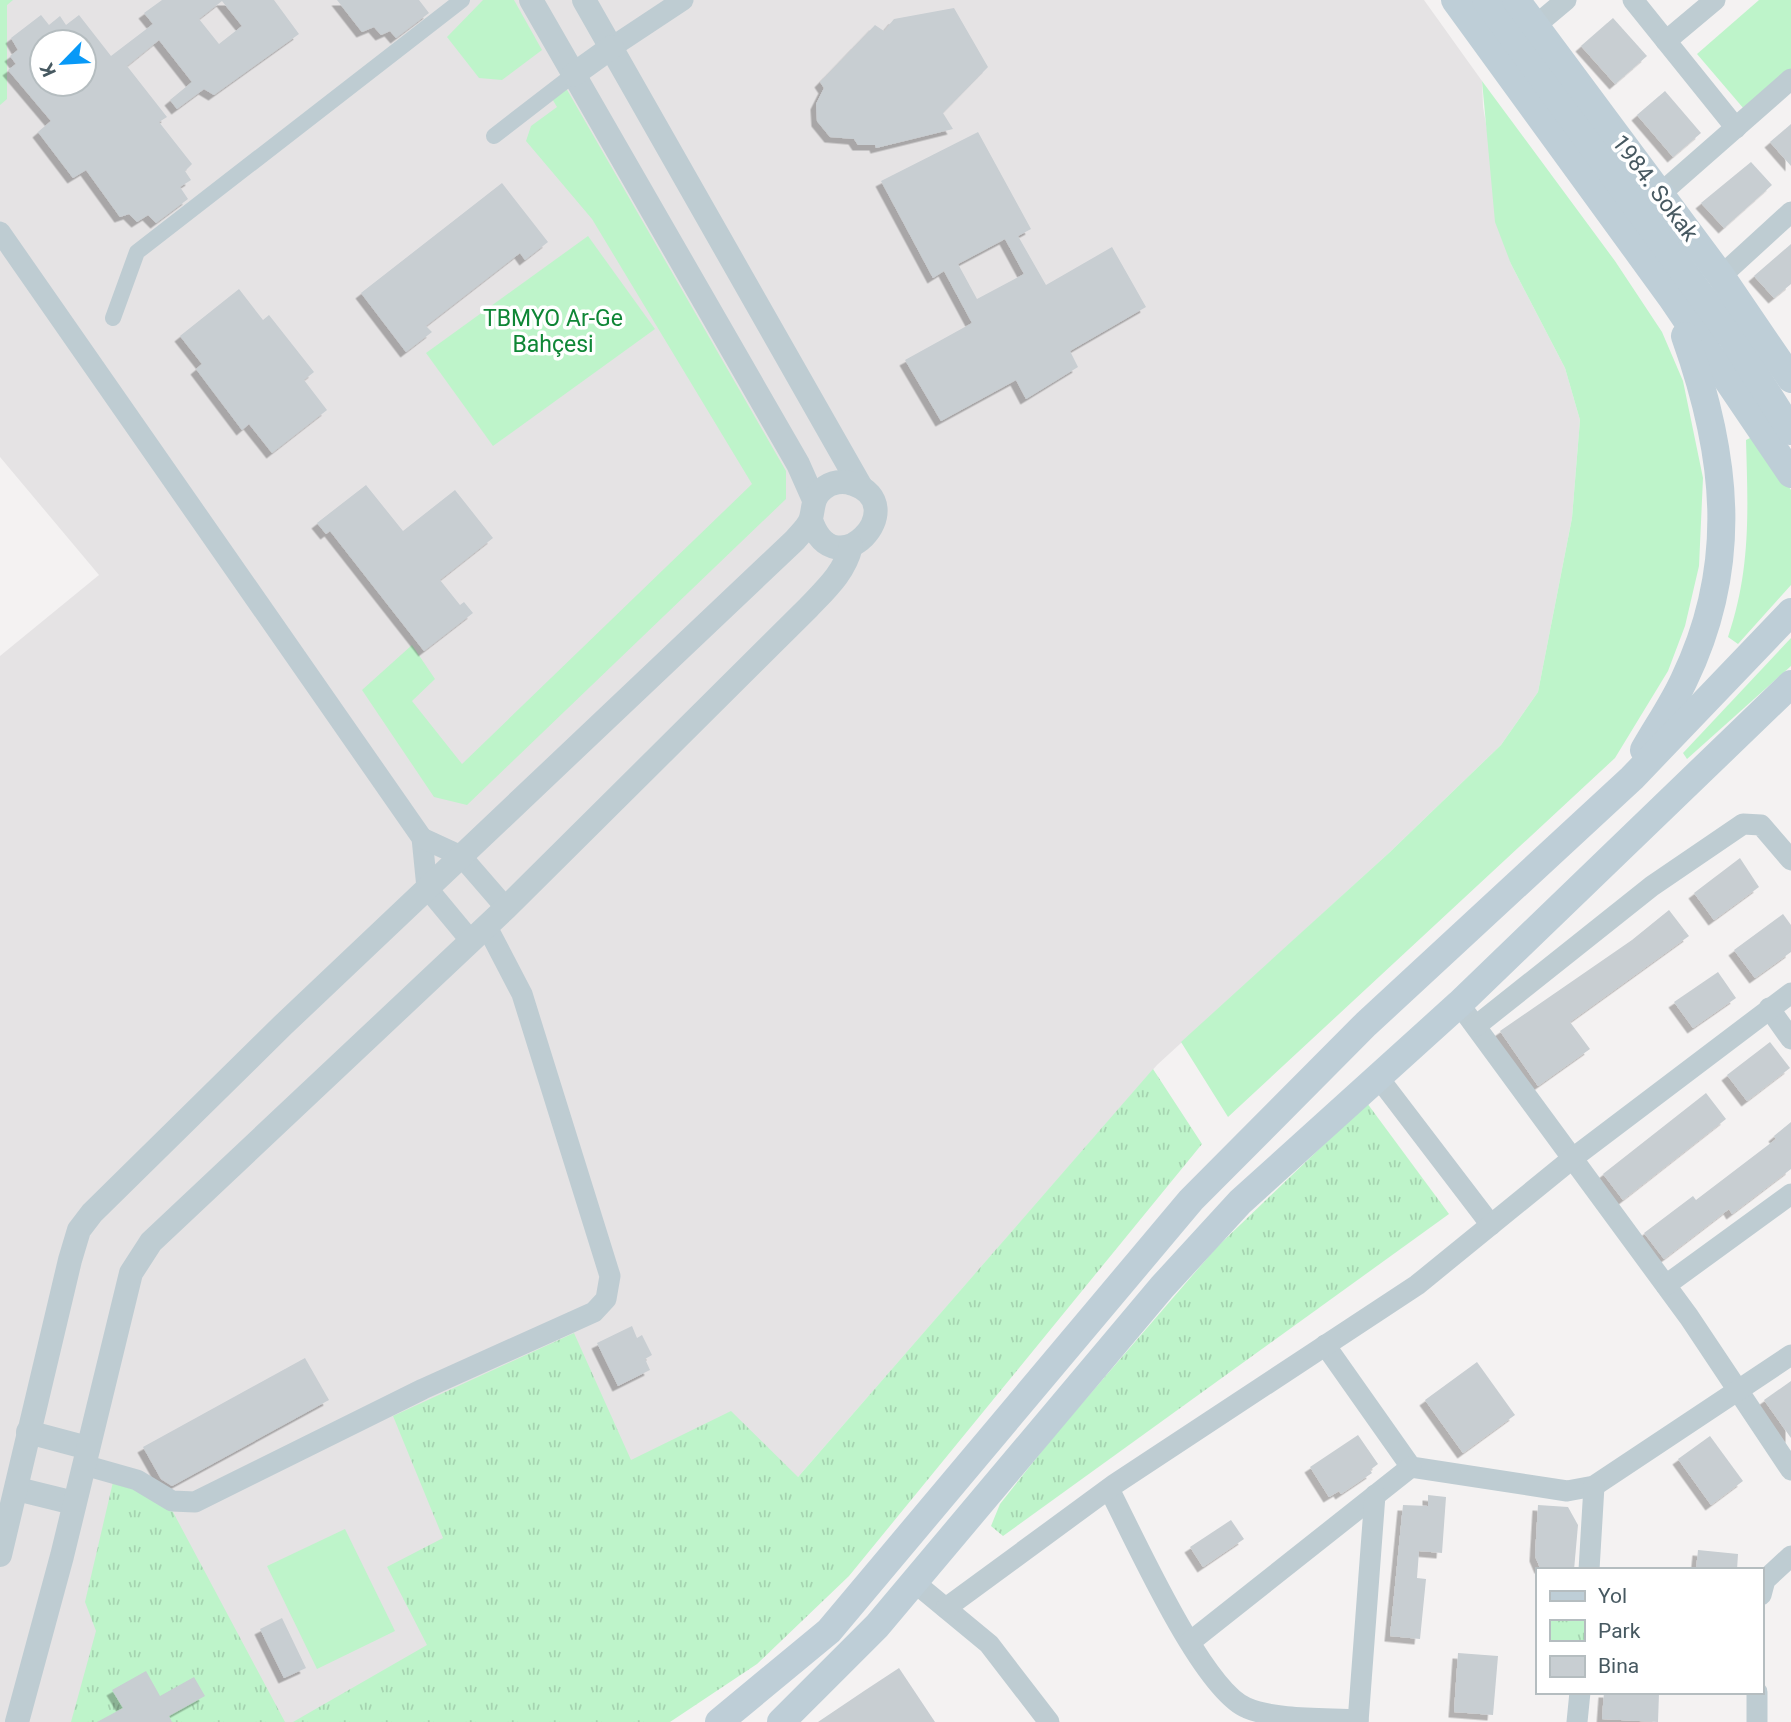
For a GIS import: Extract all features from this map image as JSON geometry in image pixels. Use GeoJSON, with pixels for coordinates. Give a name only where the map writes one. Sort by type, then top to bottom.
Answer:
{"type":"FeatureCollection","features":[{"type":"Feature","properties":{"kind":"main road"},"geometry":{"type":"LineString","coordinates":[[1455,0],[1671,297],[1791,474]]}},
{"type":"Feature","properties":{"kind":"main road"},"geometry":{"type":"LineString","coordinates":[[1486,0],[1732,338],[1791,431]]}},
{"type":"Feature","properties":{"kind":"main road","name":"1984. Sokak"},"geometry":{"type":"LineString","coordinates":[[1516,0],[1721,276],[1791,379]]}},
{"type":"Feature","properties":{"kind":"main road"},"geometry":{"type":"LineString","coordinates":[[1623,786],[1685,679],[1712,600],[1722,554],[1721,484],[1715,440],[1695,365],[1671,297]]}},
{"type":"Feature","properties":{"kind":"main road"},"geometry":{"type":"LineString","coordinates":[[719,1722],[829,1630],[1201,1191],[1366,1024],[1623,786],[1791,612]]}},
{"type":"Feature","properties":{"kind":"main road"},"geometry":{"type":"LineString","coordinates":[[781,1722],[877,1626],[1179,1268],[1240,1202],[1459,1004],[1791,684]]}},
{"type":"Feature","properties":{"kind":"main road"},"geometry":{"type":"LineString","coordinates":[[1760,712],[1791,698]]}},
{"type":"Feature","properties":{"kind":"street"},"geometry":{"type":"LineString","coordinates":[[113,318],[137,252],[462,0]]}},
{"type":"Feature","properties":{"kind":"street"},"geometry":{"type":"LineString","coordinates":[[531,0],[798,464],[813,510],[814,530],[830,544],[851,546]]}},
{"type":"Feature","properties":{"kind":"street"},"geometry":{"type":"LineString","coordinates":[[17,1722],[131,1273],[151,1242],[506,908],[808,608],[840,573],[851,546],[869,534],[876,514],[869,494],[861,487],[584,0]]}},
{"type":"Feature","properties":{"kind":"street"},"geometry":{"type":"LineString","coordinates":[[494,136],[573,75],[683,0]]}},
{"type":"Feature","properties":{"kind":"street"},"geometry":{"type":"LineString","coordinates":[[1535,26],[1566,0]]}},
{"type":"Feature","properties":{"kind":"street"},"geometry":{"type":"LineString","coordinates":[[1633,0],[1736,128]]}},
{"type":"Feature","properties":{"kind":"street"},"geometry":{"type":"LineString","coordinates":[[1666,41],[1715,0]]}},
{"type":"Feature","properties":{"kind":"street"},"geometry":{"type":"LineString","coordinates":[[1660,194],[1791,79]]}},
{"type":"Feature","properties":{"kind":"street"},"geometry":{"type":"LineString","coordinates":[[1721,276],[1791,212]]}},
{"type":"Feature","properties":{"kind":"street"},"geometry":{"type":"LineString","coordinates":[[0,232],[422,838],[427,888],[479,934],[522,994],[610,1276],[606,1299],[594,1312],[423,1389],[195,1502],[172,1501],[137,1480],[28,1432]]}},
{"type":"Feature","properties":{"kind":"street"},"geometry":{"type":"LineString","coordinates":[[0,1555],[79,1230],[92,1213],[427,888],[795,540],[813,510],[821,490],[835,483],[851,483],[861,487]]}},
{"type":"Feature","properties":{"kind":"street"},"geometry":{"type":"LineString","coordinates":[[1476,1026],[1652,886],[1742,824],[1761,825],[1791,860]]}},
{"type":"Feature","properties":{"kind":"street"},"geometry":{"type":"LineString","coordinates":[[422,838],[461,856],[506,908]]}},
{"type":"Feature","properties":{"kind":"street"},"geometry":{"type":"LineString","coordinates":[[946,1608],[1109,1489],[1417,1285],[1573,1158],[1791,993]]}},
{"type":"Feature","properties":{"kind":"street"},"geometry":{"type":"LineString","coordinates":[[1459,1004],[1665,1285],[1791,1470]]}},
{"type":"Feature","properties":{"kind":"street"},"geometry":{"type":"LineString","coordinates":[[1769,1008],[1791,1039]]}},
{"type":"Feature","properties":{"kind":"street"},"geometry":{"type":"LineString","coordinates":[[1378,1077],[1491,1225]]}},
{"type":"Feature","properties":{"kind":"street"},"geometry":{"type":"LineString","coordinates":[[1665,1285],[1791,1194]]}},
{"type":"Feature","properties":{"kind":"street"},"geometry":{"type":"LineString","coordinates":[[1325,1345],[1411,1467],[1567,1491],[1594,1486],[1791,1355]]}},
{"type":"Feature","properties":{"kind":"street"},"geometry":{"type":"LineString","coordinates":[[1190,1642],[1411,1467]]}},
{"type":"Feature","properties":{"kind":"street"},"geometry":{"type":"LineString","coordinates":[[1589,1568],[1594,1486]]}},
{"type":"Feature","properties":{"kind":"street"},"geometry":{"type":"LineString","coordinates":[[17,1489],[74,1503]]}},
{"type":"Feature","properties":{"kind":"street"},"geometry":{"type":"LineString","coordinates":[[1109,1489],[1190,1642],[1215,1683],[1231,1699],[1247,1709],[1358,1721],[1375,1495]]}},
{"type":"Feature","properties":{"kind":"street"},"geometry":{"type":"LineString","coordinates":[[1763,1588],[1765,1580],[1791,1556]]}},
{"type":"Feature","properties":{"kind":"street"},"geometry":{"type":"LineString","coordinates":[[914,1582],[989,1644],[1049,1722]]}},
{"type":"Feature","properties":{"kind":"street"},"geometry":{"type":"LineString","coordinates":[[1577,1722],[1580,1694]]}},
{"type":"Feature","properties":{"kind":"street"},"geometry":{"type":"LineString","coordinates":[[1757,1694],[1757,1722]]}},
{"type":"Feature","properties":{"kind":"shaded area"},"geometry":{"type":"Polygon","coordinates":[[[0,0],[1424,0],[1482,81],[1483,107],[1511,264],[1565,368],[1580,420],[1572,518],[1538,692],[1501,745],[1390,852],[1157,1065],[798,1477],[532,1722],[0,1722],[0,656],[99,575],[0,457],[0,0]]]}},
{"type":"Feature","properties":{"kind":"green space"},"geometry":{"type":"Polygon","coordinates":[[[0,0],[13,0],[7,5],[7,99],[0,105],[0,0]]]}},
{"type":"Feature","properties":{"kind":"green space"},"geometry":{"type":"Polygon","coordinates":[[[483,0],[514,0],[542,50],[502,80],[479,78],[447,37],[483,0]]]}},
{"type":"Feature","properties":{"kind":"green space"},"geometry":{"type":"Polygon","coordinates":[[[1759,0],[1791,0],[1791,69],[1744,109],[1697,54],[1759,0]]]}},
{"type":"Feature","properties":{"kind":"green space"},"geometry":{"type":"Polygon","coordinates":[[[1482,81],[1615,261],[1662,332],[1683,381],[1703,478],[1699,566],[1685,626],[1668,671],[1615,758],[1228,1117],[1181,1042],[1390,852],[1501,745],[1538,692],[1572,518],[1580,420],[1565,368],[1511,264],[1495,222],[1482,81]]]}},
{"type":"Feature","properties":{"kind":"green space"},"geometry":{"type":"Polygon","coordinates":[[[566,88],[786,471],[786,499],[467,805],[434,797],[362,690],[412,645],[435,679],[412,701],[462,764],[752,484],[592,219],[526,141],[531,126],[557,107],[551,97],[566,88]]]}},
{"type":"Feature","properties":{"kind":"green space","name":"TBMYO Ar-Ge Bahçesi"},"geometry":{"type":"Polygon","coordinates":[[[588,236],[655,329],[493,446],[426,353],[588,236]]]}},
{"type":"Feature","properties":{"kind":"green space"},"geometry":{"type":"Polygon","coordinates":[[[1756,435],[1791,490],[1791,585],[1738,644],[1728,637],[1741,588],[1744,564],[1747,516],[1746,440],[1756,435]]]}},
{"type":"Feature","properties":{"kind":"green space"},"geometry":{"type":"Polygon","coordinates":[[[1791,638],[1791,666],[1687,759],[1683,753],[1791,638]]]}},
{"type":"Feature","properties":{"kind":"green space"},"geometry":{"type":"Polygon","coordinates":[[[1153,1069],[1202,1144],[849,1576],[757,1664],[670,1722],[293,1722],[427,1645],[387,1567],[443,1538],[393,1416],[574,1333],[631,1460],[731,1411],[798,1477],[1153,1069]]]}},
{"type":"Feature","properties":{"kind":"green space"},"geometry":{"type":"Polygon","coordinates":[[[1367,1103],[1449,1214],[1003,1536],[991,1526],[1000,1504],[1053,1437],[1216,1248],[1367,1103]]]}},
{"type":"Feature","properties":{"kind":"green space"},"geometry":{"type":"Polygon","coordinates":[[[113,1482],[136,1485],[173,1512],[285,1722],[71,1722],[96,1631],[85,1602],[113,1482]]]}},
{"type":"Feature","properties":{"kind":"green space"},"geometry":{"type":"Polygon","coordinates":[[[345,1529],[395,1631],[317,1669],[267,1566],[345,1529]]]}},
{"type":"Feature","properties":{"kind":"building"},"geometry":{"type":"Polygon","coordinates":[[[162,0],[274,0],[299,34],[214,95],[204,89],[177,109],[170,100],[192,82],[159,40],[127,66],[167,117],[159,122],[192,164],[185,171],[191,180],[180,187],[188,199],[156,223],[148,215],[137,222],[129,214],[120,217],[86,170],[73,178],[38,132],[51,121],[32,98],[98,98],[98,39],[111,56],[153,24],[144,13],[162,0]],[[222,1],[199,19],[219,44],[242,26],[222,1]]]}},
{"type":"Feature","properties":{"kind":"building"},"geometry":{"type":"Polygon","coordinates":[[[337,0],[419,0],[429,13],[396,38],[390,31],[381,35],[374,27],[362,32],[337,0]]]}},
{"type":"Feature","properties":{"kind":"building"},"geometry":{"type":"Polygon","coordinates":[[[954,8],[988,67],[943,113],[953,129],[876,148],[875,145],[858,145],[854,139],[830,137],[817,121],[816,104],[824,88],[820,82],[875,25],[884,31],[894,19],[954,8]]]}},
{"type":"Feature","properties":{"kind":"building"},"geometry":{"type":"Polygon","coordinates":[[[41,15],[49,25],[60,16],[66,25],[79,15],[89,28],[28,28],[28,94],[8,70],[16,64],[10,56],[18,50],[11,38],[41,15]]]}},
{"type":"Feature","properties":{"kind":"building"},"geometry":{"type":"Polygon","coordinates":[[[1613,18],[1647,56],[1615,84],[1581,46],[1613,18]]]}},
{"type":"Feature","properties":{"kind":"building"},"geometry":{"type":"Polygon","coordinates":[[[1665,91],[1701,133],[1673,157],[1637,115],[1665,91]]]}},
{"type":"Feature","properties":{"kind":"building"},"geometry":{"type":"Polygon","coordinates":[[[1791,124],[1791,166],[1770,142],[1791,124]]]}},
{"type":"Feature","properties":{"kind":"building"},"geometry":{"type":"Polygon","coordinates":[[[978,132],[1031,229],[1018,236],[1046,285],[1112,247],[1146,307],[1070,351],[1078,367],[1026,399],[1016,380],[941,421],[905,360],[972,323],[944,271],[933,278],[881,181],[978,132]],[[1005,239],[958,264],[977,299],[1024,274],[1005,239]]]}},
{"type":"Feature","properties":{"kind":"building"},"geometry":{"type":"Polygon","coordinates":[[[1751,162],[1772,185],[1724,228],[1701,203],[1751,162]]]}},
{"type":"Feature","properties":{"kind":"building"},"geometry":{"type":"Polygon","coordinates":[[[502,183],[548,242],[525,260],[520,253],[426,326],[432,332],[406,352],[361,293],[502,183]]]}},
{"type":"Feature","properties":{"kind":"building"},"geometry":{"type":"Polygon","coordinates":[[[1791,244],[1791,284],[1774,298],[1754,276],[1791,244]]]}},
{"type":"Feature","properties":{"kind":"building"},"geometry":{"type":"Polygon","coordinates":[[[239,289],[263,320],[269,315],[314,372],[304,380],[327,410],[272,453],[249,424],[242,430],[196,369],[202,364],[180,336],[239,289]]]}},
{"type":"Feature","properties":{"kind":"building"},"geometry":{"type":"Polygon","coordinates":[[[366,485],[403,531],[455,490],[493,538],[440,580],[460,605],[464,602],[473,613],[424,651],[330,531],[326,534],[317,523],[366,485]]]}},
{"type":"Feature","properties":{"kind":"building"},"geometry":{"type":"Polygon","coordinates":[[[1740,858],[1759,887],[1714,920],[1694,893],[1740,858]]]}},
{"type":"Feature","properties":{"kind":"building"},"geometry":{"type":"Polygon","coordinates":[[[1669,910],[1689,936],[1570,1022],[1590,1049],[1538,1086],[1500,1031],[1632,940],[1669,910]]]}},
{"type":"Feature","properties":{"kind":"building"},"geometry":{"type":"Polygon","coordinates":[[[1783,914],[1791,925],[1791,952],[1755,978],[1734,950],[1783,914]]]}},
{"type":"Feature","properties":{"kind":"building"},"geometry":{"type":"Polygon","coordinates":[[[1718,972],[1736,998],[1693,1028],[1674,1002],[1718,972]]]}},
{"type":"Feature","properties":{"kind":"building"},"geometry":{"type":"Polygon","coordinates":[[[1770,1042],[1790,1068],[1747,1101],[1727,1075],[1770,1042]]]}},
{"type":"Feature","properties":{"kind":"building"},"geometry":{"type":"Polygon","coordinates":[[[1706,1093],[1726,1119],[1623,1200],[1603,1174],[1706,1093]]]}},
{"type":"Feature","properties":{"kind":"building"},"geometry":{"type":"Polygon","coordinates":[[[1791,1122],[1791,1169],[1732,1214],[1729,1209],[1664,1259],[1644,1233],[1693,1196],[1696,1200],[1776,1139],[1774,1136],[1791,1122]]]}},
{"type":"Feature","properties":{"kind":"building"},"geometry":{"type":"Polygon","coordinates":[[[632,1326],[637,1338],[642,1335],[652,1355],[645,1359],[650,1370],[618,1386],[597,1343],[632,1326]]]}},
{"type":"Feature","properties":{"kind":"building"},"geometry":{"type":"Polygon","coordinates":[[[305,1358],[329,1400],[172,1486],[161,1479],[143,1447],[305,1358]]]}},
{"type":"Feature","properties":{"kind":"building"},"geometry":{"type":"Polygon","coordinates":[[[1477,1362],[1515,1415],[1463,1453],[1425,1400],[1477,1362]]]}},
{"type":"Feature","properties":{"kind":"building"},"geometry":{"type":"Polygon","coordinates":[[[1791,1381],[1791,1438],[1764,1400],[1791,1381]]]}},
{"type":"Feature","properties":{"kind":"building"},"geometry":{"type":"Polygon","coordinates":[[[1358,1435],[1378,1464],[1370,1470],[1372,1473],[1341,1494],[1339,1491],[1329,1497],[1310,1467],[1358,1435]]]}},
{"type":"Feature","properties":{"kind":"building"},"geometry":{"type":"Polygon","coordinates":[[[1710,1436],[1743,1481],[1711,1505],[1678,1459],[1710,1436]]]}},
{"type":"Feature","properties":{"kind":"building"},"geometry":{"type":"Polygon","coordinates":[[[1428,1495],[1446,1497],[1442,1553],[1419,1551],[1417,1578],[1426,1579],[1420,1639],[1390,1636],[1403,1505],[1428,1506],[1428,1495]]]}},
{"type":"Feature","properties":{"kind":"building"},"geometry":{"type":"Polygon","coordinates":[[[1538,1505],[1568,1507],[1578,1525],[1574,1568],[1540,1568],[1535,1556],[1538,1505]]]}},
{"type":"Feature","properties":{"kind":"building"},"geometry":{"type":"Polygon","coordinates":[[[1231,1520],[1244,1539],[1203,1567],[1190,1547],[1231,1520]]]}},
{"type":"Feature","properties":{"kind":"building"},"geometry":{"type":"Polygon","coordinates":[[[1698,1550],[1738,1554],[1737,1568],[1696,1568],[1698,1550]]]}},
{"type":"Feature","properties":{"kind":"building"},"geometry":{"type":"Polygon","coordinates":[[[282,1618],[306,1668],[284,1678],[260,1629],[282,1618]]]}},
{"type":"Feature","properties":{"kind":"building"},"geometry":{"type":"Polygon","coordinates":[[[1458,1653],[1498,1656],[1493,1715],[1454,1712],[1458,1653]]]}},
{"type":"Feature","properties":{"kind":"building"},"geometry":{"type":"Polygon","coordinates":[[[899,1668],[935,1722],[818,1722],[864,1691],[899,1668]]]}},
{"type":"Feature","properties":{"kind":"building"},"geometry":{"type":"Polygon","coordinates":[[[146,1671],[160,1696],[194,1677],[205,1696],[169,1716],[172,1722],[97,1722],[123,1708],[112,1690],[146,1671]]]}},
{"type":"Feature","properties":{"kind":"building"},"geometry":{"type":"Polygon","coordinates":[[[1604,1694],[1659,1694],[1658,1722],[1602,1719],[1604,1694]]]}}]}
